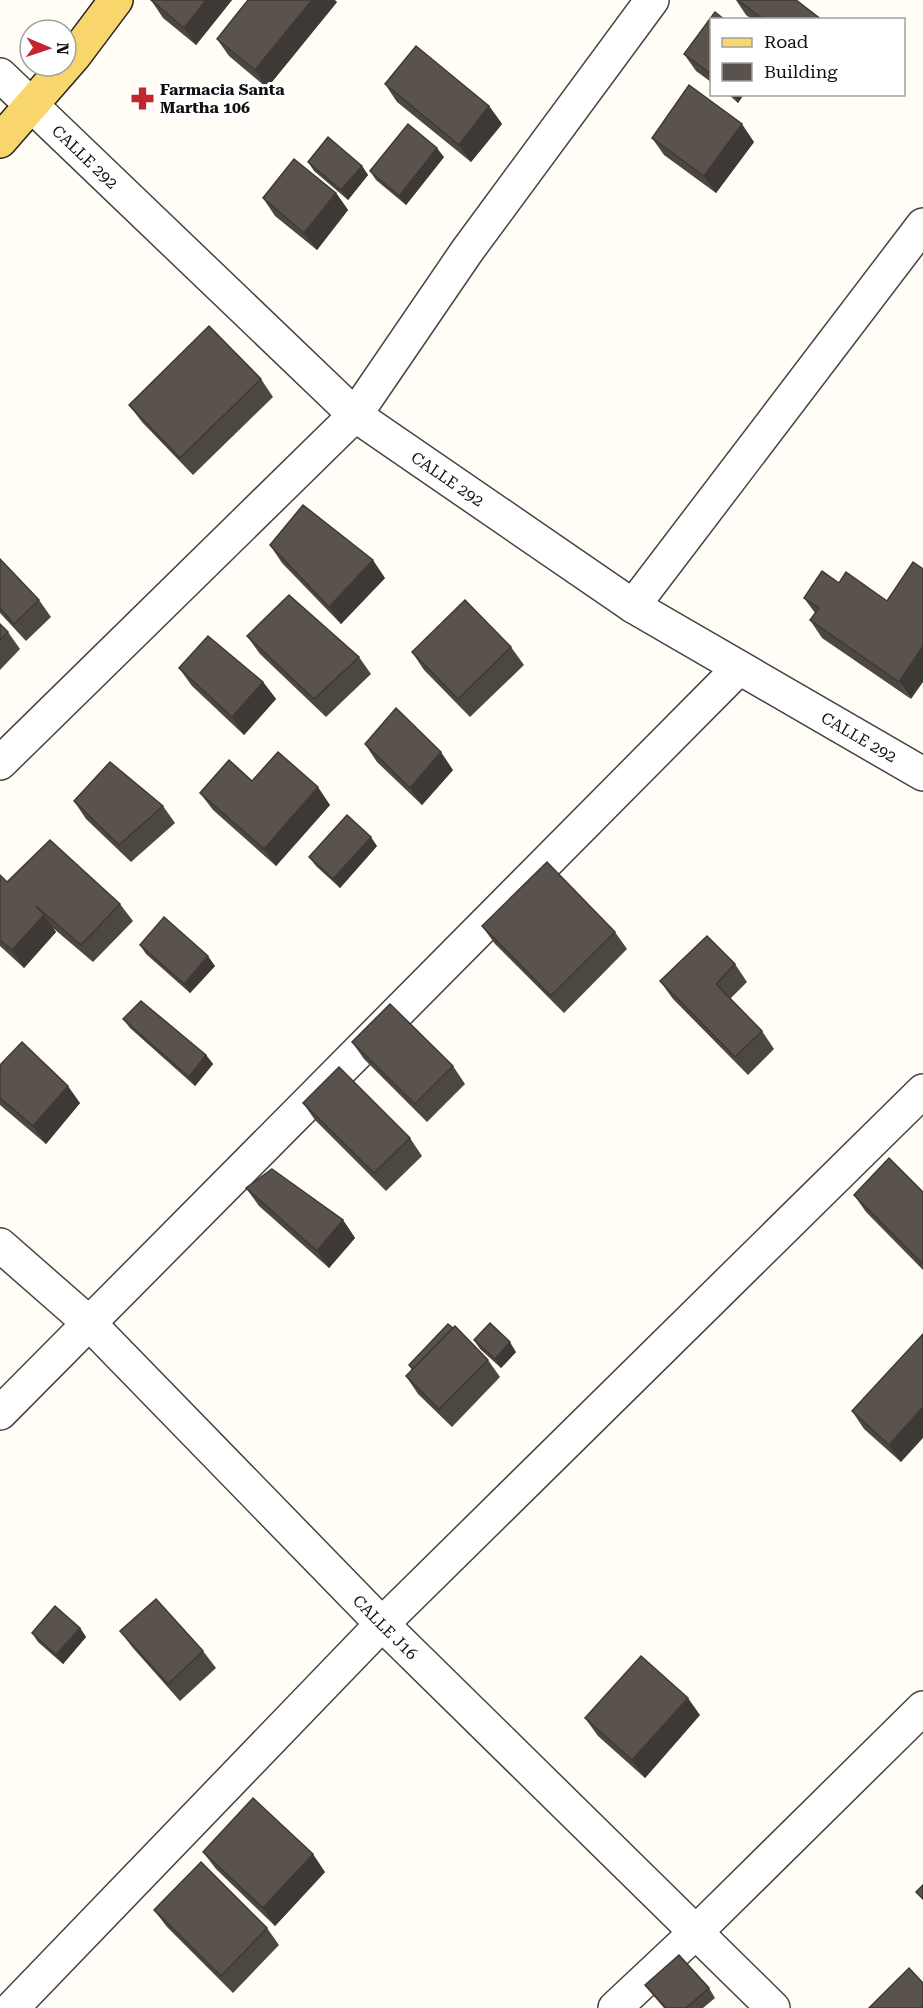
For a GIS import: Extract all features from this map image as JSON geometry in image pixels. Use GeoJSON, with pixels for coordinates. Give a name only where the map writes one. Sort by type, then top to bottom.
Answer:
{"type":"FeatureCollection","features":[{"type":"Feature","properties":{"kind":"main road"},"geometry":{"type":"LineString","coordinates":[[0,141],[33,106],[116,0]]}},
{"type":"Feature","properties":{"kind":"street"},"geometry":{"type":"LineString","coordinates":[[0,763],[355,415],[466,251],[652,0]]}},
{"type":"Feature","properties":{"kind":"street","name":"CALLE 292"},"geometry":{"type":"LineString","coordinates":[[0,75],[355,415],[633,606],[923,774]]}},
{"type":"Feature","properties":{"kind":"street"},"geometry":{"type":"LineString","coordinates":[[633,606],[923,225]]}},
{"type":"Feature","properties":{"kind":"street"},"geometry":{"type":"LineString","coordinates":[[0,1413],[740,668]]}},
{"type":"Feature","properties":{"kind":"street"},"geometry":{"type":"LineString","coordinates":[[12,2008],[382,1624],[923,1091]]}},
{"type":"Feature","properties":{"kind":"street","name":"CALLE J16"},"geometry":{"type":"LineString","coordinates":[[0,1245],[89,1323],[382,1624],[773,2008]]}},
{"type":"Feature","properties":{"kind":"street"},"geometry":{"type":"LineString","coordinates":[[615,2008],[697,1931],[923,1708]]}},
{"type":"Feature","properties":{"kind":"building"},"geometry":{"type":"Polygon","coordinates":[[[151,0],[206,0],[184,28],[151,0]]]}},
{"type":"Feature","properties":{"kind":"building"},"geometry":{"type":"Polygon","coordinates":[[[248,0],[312,0],[255,70],[217,39],[248,0]]]}},
{"type":"Feature","properties":{"kind":"building"},"geometry":{"type":"Polygon","coordinates":[[[738,0],[796,0],[819,18],[761,18],[738,0]]]}},
{"type":"Feature","properties":{"kind":"building"},"geometry":{"type":"Polygon","coordinates":[[[715,12],[722,18],[711,18],[715,12]]]}},
{"type":"Feature","properties":{"kind":"building"},"geometry":{"type":"Polygon","coordinates":[[[710,19],[710,73],[684,54],[710,19]]]}},
{"type":"Feature","properties":{"kind":"building"},"geometry":{"type":"Polygon","coordinates":[[[416,46],[489,106],[459,145],[385,84],[416,46]]]}},
{"type":"Feature","properties":{"kind":"building"},"geometry":{"type":"Polygon","coordinates":[[[689,85],[742,124],[704,176],[652,138],[689,85]]]}},
{"type":"Feature","properties":{"kind":"building"},"geometry":{"type":"Polygon","coordinates":[[[408,124],[437,148],[399,196],[370,171],[408,124]]]}},
{"type":"Feature","properties":{"kind":"building"},"geometry":{"type":"Polygon","coordinates":[[[328,137],[362,166],[341,190],[308,162],[328,137]]]}},
{"type":"Feature","properties":{"kind":"building"},"geometry":{"type":"Polygon","coordinates":[[[294,159],[336,193],[304,233],[263,198],[294,159]]]}},
{"type":"Feature","properties":{"kind":"building"},"geometry":{"type":"Polygon","coordinates":[[[209,326],[261,379],[180,458],[129,405],[209,326]]]}},
{"type":"Feature","properties":{"kind":"building"},"geometry":{"type":"Polygon","coordinates":[[[303,505],[373,560],[329,607],[270,545],[303,505]]]}},
{"type":"Feature","properties":{"kind":"building"},"geometry":{"type":"Polygon","coordinates":[[[0,559],[39,600],[14,624],[0,608],[0,559]]]}},
{"type":"Feature","properties":{"kind":"building"},"geometry":{"type":"Polygon","coordinates":[[[913,562],[923,569],[923,646],[899,682],[810,620],[819,608],[804,598],[822,571],[839,583],[846,572],[887,601],[913,562]]]}},
{"type":"Feature","properties":{"kind":"building"},"geometry":{"type":"Polygon","coordinates":[[[289,595],[359,657],[314,699],[247,636],[289,595]]]}},
{"type":"Feature","properties":{"kind":"building"},"geometry":{"type":"Polygon","coordinates":[[[465,600],[511,647],[458,699],[412,652],[465,600]]]}},
{"type":"Feature","properties":{"kind":"building"},"geometry":{"type":"Polygon","coordinates":[[[0,624],[8,632],[0,640],[0,624]]]}},
{"type":"Feature","properties":{"kind":"building"},"geometry":{"type":"Polygon","coordinates":[[[208,636],[263,682],[232,717],[179,668],[208,636]]]}},
{"type":"Feature","properties":{"kind":"building"},"geometry":{"type":"Polygon","coordinates":[[[396,708],[441,752],[410,788],[365,744],[396,708]]]}},
{"type":"Feature","properties":{"kind":"building"},"geometry":{"type":"Polygon","coordinates":[[[278,752],[318,787],[264,849],[200,793],[229,760],[252,781],[278,752]]]}},
{"type":"Feature","properties":{"kind":"building"},"geometry":{"type":"Polygon","coordinates":[[[110,762],[163,806],[119,845],[74,801],[110,762]]]}},
{"type":"Feature","properties":{"kind":"building"},"geometry":{"type":"Polygon","coordinates":[[[347,815],[371,837],[333,879],[309,857],[347,815]]]}},
{"type":"Feature","properties":{"kind":"building"},"geometry":{"type":"Polygon","coordinates":[[[50,840],[120,904],[81,945],[36,906],[44,915],[12,950],[0,940],[0,875],[7,882],[50,840]]]}},
{"type":"Feature","properties":{"kind":"building"},"geometry":{"type":"Polygon","coordinates":[[[547,862],[615,932],[551,996],[482,926],[547,862]]]}},
{"type":"Feature","properties":{"kind":"building"},"geometry":{"type":"Polygon","coordinates":[[[164,917],[208,956],[184,984],[140,945],[164,917]]]}},
{"type":"Feature","properties":{"kind":"building"},"geometry":{"type":"Polygon","coordinates":[[[707,936],[735,964],[716,984],[762,1031],[735,1057],[660,981],[707,936]]]}},
{"type":"Feature","properties":{"kind":"building"},"geometry":{"type":"Polygon","coordinates":[[[141,1001],[206,1055],[189,1077],[123,1019],[141,1001]]]}},
{"type":"Feature","properties":{"kind":"building"},"geometry":{"type":"Polygon","coordinates":[[[390,1004],[453,1066],[415,1104],[352,1042],[390,1004]]]}},
{"type":"Feature","properties":{"kind":"building"},"geometry":{"type":"Polygon","coordinates":[[[22,1042],[68,1086],[33,1126],[0,1098],[0,1065],[22,1042]]]}},
{"type":"Feature","properties":{"kind":"building"},"geometry":{"type":"Polygon","coordinates":[[[339,1067],[410,1138],[374,1173],[303,1103],[339,1067]]]}},
{"type":"Feature","properties":{"kind":"building"},"geometry":{"type":"Polygon","coordinates":[[[889,1158],[923,1192],[923,1264],[854,1195],[889,1158]]]}},
{"type":"Feature","properties":{"kind":"building"},"geometry":{"type":"Polygon","coordinates":[[[272,1169],[343,1220],[317,1251],[246,1188],[272,1169]]]}},
{"type":"Feature","properties":{"kind":"building"},"geometry":{"type":"Polygon","coordinates":[[[490,1323],[510,1342],[495,1359],[474,1340],[490,1323]]]}},
{"type":"Feature","properties":{"kind":"building"},"geometry":{"type":"Polygon","coordinates":[[[448,1324],[453,1328],[413,1369],[409,1365],[448,1324]]]}},
{"type":"Feature","properties":{"kind":"building"},"geometry":{"type":"Polygon","coordinates":[[[455,1326],[488,1360],[439,1409],[406,1376],[455,1326]]]}},
{"type":"Feature","properties":{"kind":"building"},"geometry":{"type":"Polygon","coordinates":[[[923,1334],[923,1407],[889,1445],[852,1411],[923,1334]]]}},
{"type":"Feature","properties":{"kind":"building"},"geometry":{"type":"Polygon","coordinates":[[[156,1599],[203,1651],[168,1684],[120,1631],[156,1599]]]}},
{"type":"Feature","properties":{"kind":"building"},"geometry":{"type":"Polygon","coordinates":[[[55,1606],[80,1628],[56,1655],[32,1633],[55,1606]]]}},
{"type":"Feature","properties":{"kind":"building"},"geometry":{"type":"Polygon","coordinates":[[[641,1656],[688,1698],[632,1760],[585,1718],[641,1656]]]}},
{"type":"Feature","properties":{"kind":"building"},"geometry":{"type":"Polygon","coordinates":[[[253,1798],[313,1854],[263,1908],[203,1852],[253,1798]]]}},
{"type":"Feature","properties":{"kind":"building"},"geometry":{"type":"Polygon","coordinates":[[[201,1862],[267,1928],[221,1976],[154,1910],[201,1862]]]}},
{"type":"Feature","properties":{"kind":"building"},"geometry":{"type":"Polygon","coordinates":[[[923,1885],[923,1899],[916,1892],[923,1885]]]}},
{"type":"Feature","properties":{"kind":"building"},"geometry":{"type":"Polygon","coordinates":[[[679,1955],[709,1988],[686,2008],[666,2008],[645,1985],[679,1955]]]}},
{"type":"Feature","properties":{"kind":"building"},"geometry":{"type":"Polygon","coordinates":[[[909,1968],[923,1983],[923,2008],[869,2008],[909,1968]]]}},
{"type":"Feature","properties":{"kind":"place","name":"Farmacia Santa Martha 106"},"geometry":{"type":"Point","coordinates":[142,98]}}]}
